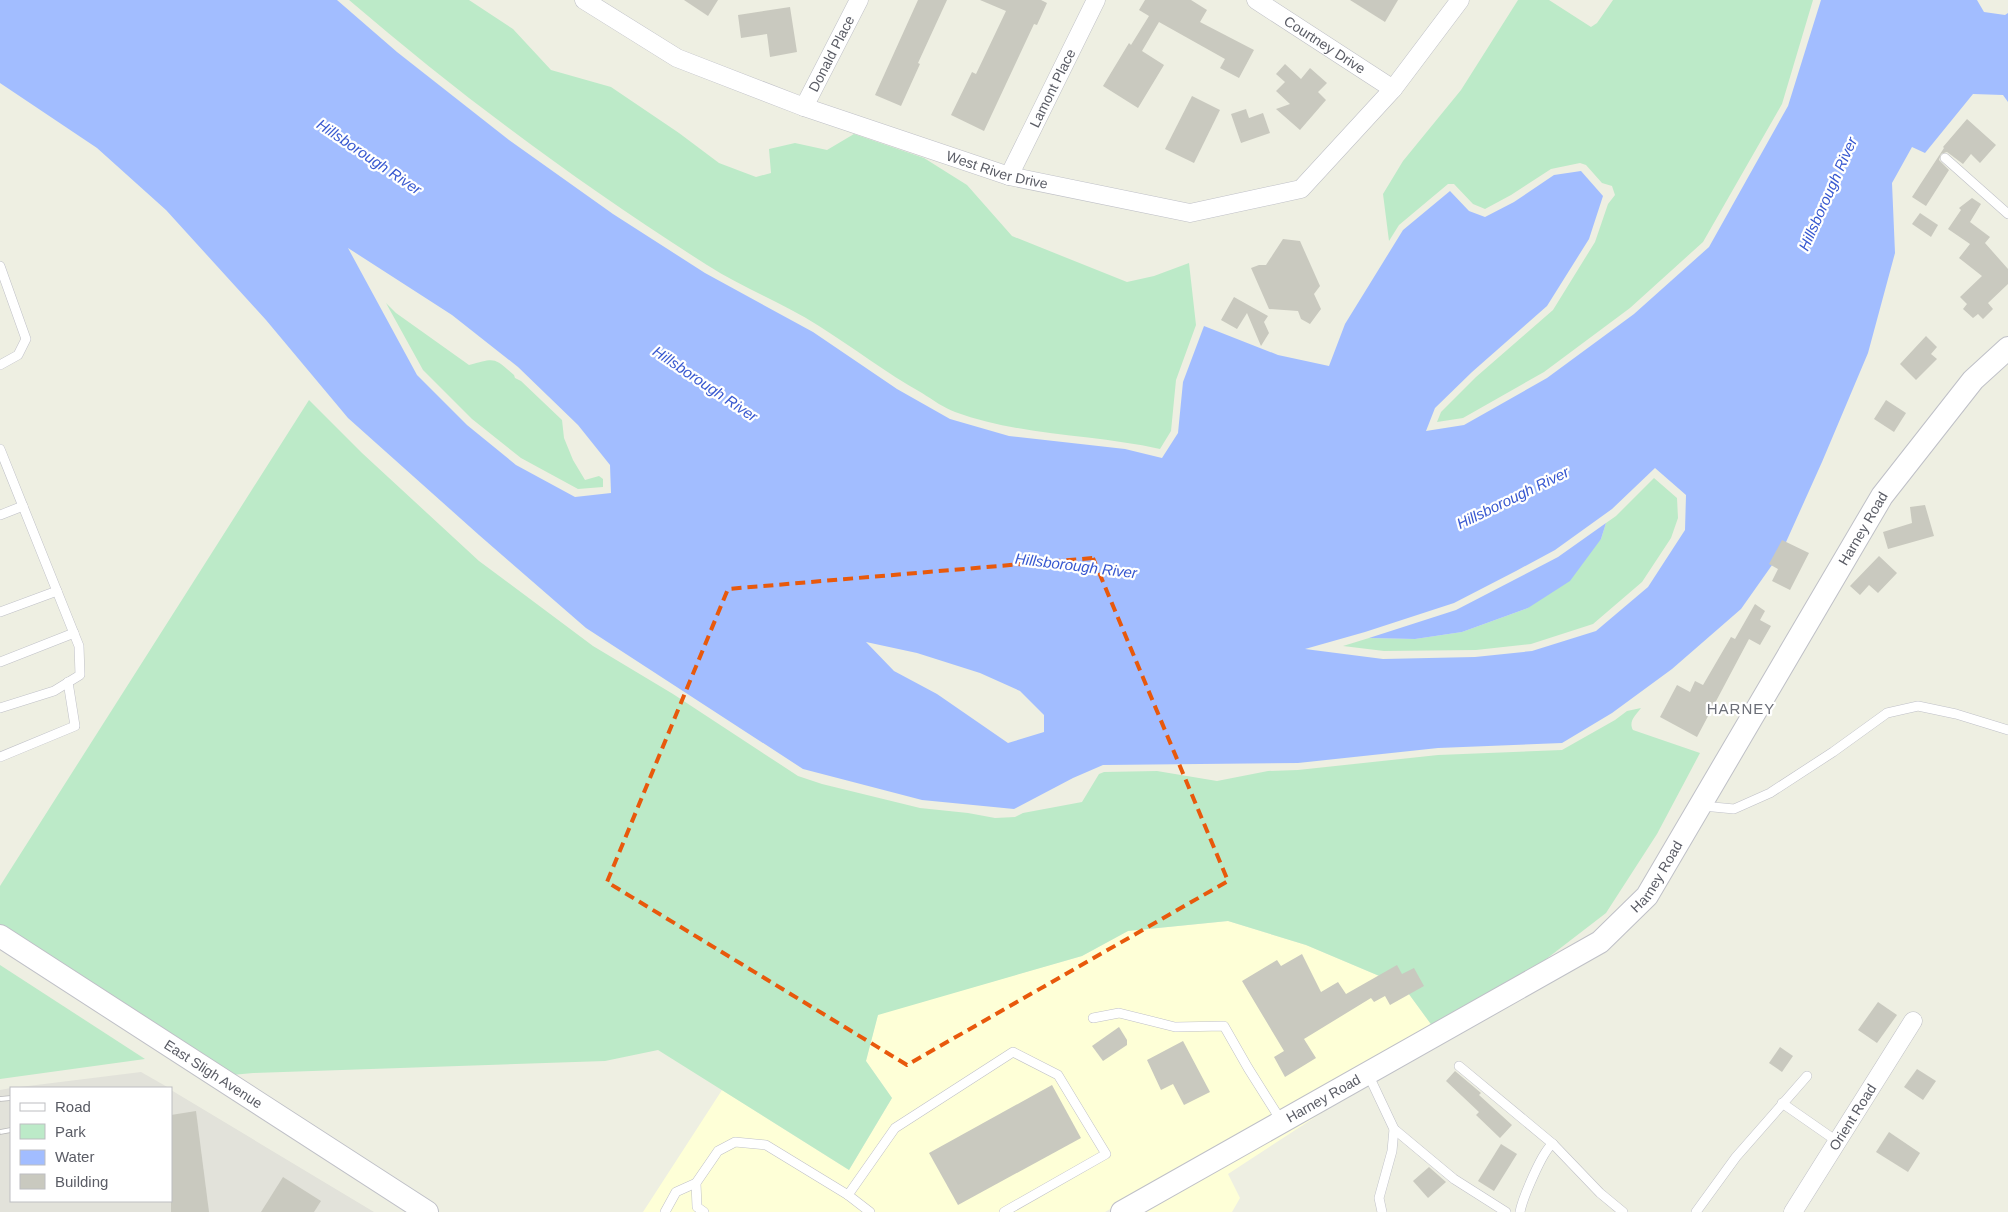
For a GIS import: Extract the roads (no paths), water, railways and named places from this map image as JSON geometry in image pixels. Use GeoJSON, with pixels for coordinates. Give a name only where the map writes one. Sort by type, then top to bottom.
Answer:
{"type":"FeatureCollection","features":[{"type":"Feature","properties":{"kind":"street","name":"West River Drive"},"geometry":{"type":"LineString","coordinates":[[584,0],[604,5],[677,58],[804,107],[1009,176],[1190,213],[1301,189],[1394,88],[1460,0]]}},
{"type":"Feature","properties":{"kind":"street","name":"Donald Place"},"geometry":{"type":"LineString","coordinates":[[804,107],[859,0]]}},
{"type":"Feature","properties":{"kind":"street","name":"Lamont Place"},"geometry":{"type":"LineString","coordinates":[[1009,176],[1096,0]]}},
{"type":"Feature","properties":{"kind":"street","name":"Courtney Drive"},"geometry":{"type":"LineString","coordinates":[[1256,0],[1394,88]]}},
{"type":"Feature","properties":{"kind":"street","name":"Harney Road"},"geometry":{"type":"LineString","coordinates":[[1122,1212],[1600,942],[1647,896],[1882,496],[1973,380],[2008,348]]}},
{"type":"Feature","properties":{"kind":"street","name":"East Sligh Avenue"},"geometry":{"type":"LineString","coordinates":[[0,936],[427,1212]]}},
{"type":"Feature","properties":{"kind":"street","name":"Orient Road"},"geometry":{"type":"LineString","coordinates":[[1793,1212],[1913,1021]]}},
{"type":"Feature","properties":{"kind":"lane"},"geometry":{"type":"LineString","coordinates":[[1945,158],[2008,214]]}},
{"type":"Feature","properties":{"kind":"lane"},"geometry":{"type":"LineString","coordinates":[[0,266],[26,340],[18,355],[0,365]]}},
{"type":"Feature","properties":{"kind":"lane"},"geometry":{"type":"LineString","coordinates":[[0,449],[79,646],[80,675],[54,691],[0,708]]}},
{"type":"Feature","properties":{"kind":"lane"},"geometry":{"type":"LineString","coordinates":[[0,515],[23,506]]}},
{"type":"Feature","properties":{"kind":"lane"},"geometry":{"type":"LineString","coordinates":[[0,612],[57,591]]}},
{"type":"Feature","properties":{"kind":"lane"},"geometry":{"type":"LineString","coordinates":[[0,662],[74,633]]}},
{"type":"Feature","properties":{"kind":"lane"},"geometry":{"type":"LineString","coordinates":[[0,757],[75,726],[68,682]]}},
{"type":"Feature","properties":{"kind":"lane"},"geometry":{"type":"LineString","coordinates":[[1700,805],[1734,809],[1770,793],[1887,713],[1918,706],[1956,714],[2008,730]]}},
{"type":"Feature","properties":{"kind":"lane"},"geometry":{"type":"LineString","coordinates":[[1093,1018],[1119,1013],[1175,1027],[1224,1026],[1282,1122]]}},
{"type":"Feature","properties":{"kind":"lane"},"geometry":{"type":"LineString","coordinates":[[848,1195],[894,1128],[1013,1052],[1058,1075],[1106,1154],[1004,1212]]}},
{"type":"Feature","properties":{"kind":"lane"},"geometry":{"type":"LineString","coordinates":[[1459,1066],[1552,1144],[1600,1193],[1623,1212]]}},
{"type":"Feature","properties":{"kind":"lane"},"geometry":{"type":"LineString","coordinates":[[1368,1074],[1394,1129],[1454,1179],[1506,1212]]}},
{"type":"Feature","properties":{"kind":"lane"},"geometry":{"type":"LineString","coordinates":[[1696,1212],[1736,1157],[1807,1076]]}},
{"type":"Feature","properties":{"kind":"lane"},"geometry":{"type":"LineString","coordinates":[[1782,1103],[1838,1142]]}},
{"type":"Feature","properties":{"kind":"lane"},"geometry":{"type":"LineString","coordinates":[[1382,1212],[1379,1198],[1392,1151],[1394,1129]]}},
{"type":"Feature","properties":{"kind":"lane"},"geometry":{"type":"LineString","coordinates":[[665,1212],[676,1192],[696,1183],[718,1151],[735,1142],[766,1145],[848,1195],[870,1212]]}},
{"type":"Feature","properties":{"kind":"lane"},"geometry":{"type":"LineString","coordinates":[[1520,1212],[1522,1201],[1549,1146],[1552,1144]]}},
{"type":"Feature","properties":{"kind":"lane"},"geometry":{"type":"LineString","coordinates":[[696,1183],[697,1207],[704,1212]]}},
{"type":"Feature","properties":{"kind":"water","name":"Hillsborough River"},"geometry":{"type":"Polygon","coordinates":[[[0,0],[337,0],[397,52],[509,140],[613,214],[705,273],[813,332],[897,389],[950,419],[1009,436],[1125,449],[1162,458],[1178,433],[1183,382],[1204,326],[1278,355],[1329,366],[1345,324],[1403,230],[1450,191],[1469,211],[1485,217],[1514,202],[1554,175],[1581,171],[1603,196],[1589,239],[1547,306],[1472,372],[1435,408],[1426,431],[1464,425],[1547,378],[1634,314],[1709,247],[1788,106],[1821,0],[1977,0],[1984,12],[2005,15],[2008,13],[2008,102],[2003,95],[1973,94],[1925,153],[1912,147],[1892,183],[1895,253],[1868,353],[1782,551],[1741,609],[1672,669],[1612,713],[1562,743],[1438,748],[1298,763],[1103,765],[1073,778],[1014,809],[922,800],[803,769],[586,628],[348,418],[266,320],[166,210],[97,148],[0,83],[0,0]],[[348,248],[417,375],[467,425],[516,465],[575,497],[611,493],[610,465],[578,425],[518,367],[452,315],[348,248]],[[1655,468],[1612,509],[1555,550],[1454,603],[1305,649],[1383,659],[1475,657],[1532,651],[1596,631],[1648,587],[1685,530],[1686,495],[1655,468]],[[866,642],[894,671],[937,694],[1008,743],[1044,732],[1044,715],[1020,691],[980,673],[917,653],[866,642]]]}},
{"type":"Feature","properties":{"kind":"water"},"geometry":{"type":"Polygon","coordinates":[[[1606,523],[1601,539],[1570,581],[1528,608],[1462,632],[1415,639],[1369,638],[1456,610],[1558,557],[1606,523]]]}},
{"type":"Feature","properties":{"kind":"railway"},"geometry":{"type":"LineString","coordinates":[[0,1099],[10,1098]]}},
{"type":"Feature","properties":{"kind":"railway"},"geometry":{"type":"LineString","coordinates":[[0,1132],[10,1130]]}},
{"type":"Feature","properties":{"kind":"district","name":"HARNEY"},"geometry":{"type":"Point","coordinates":[1741,709]}}]}
